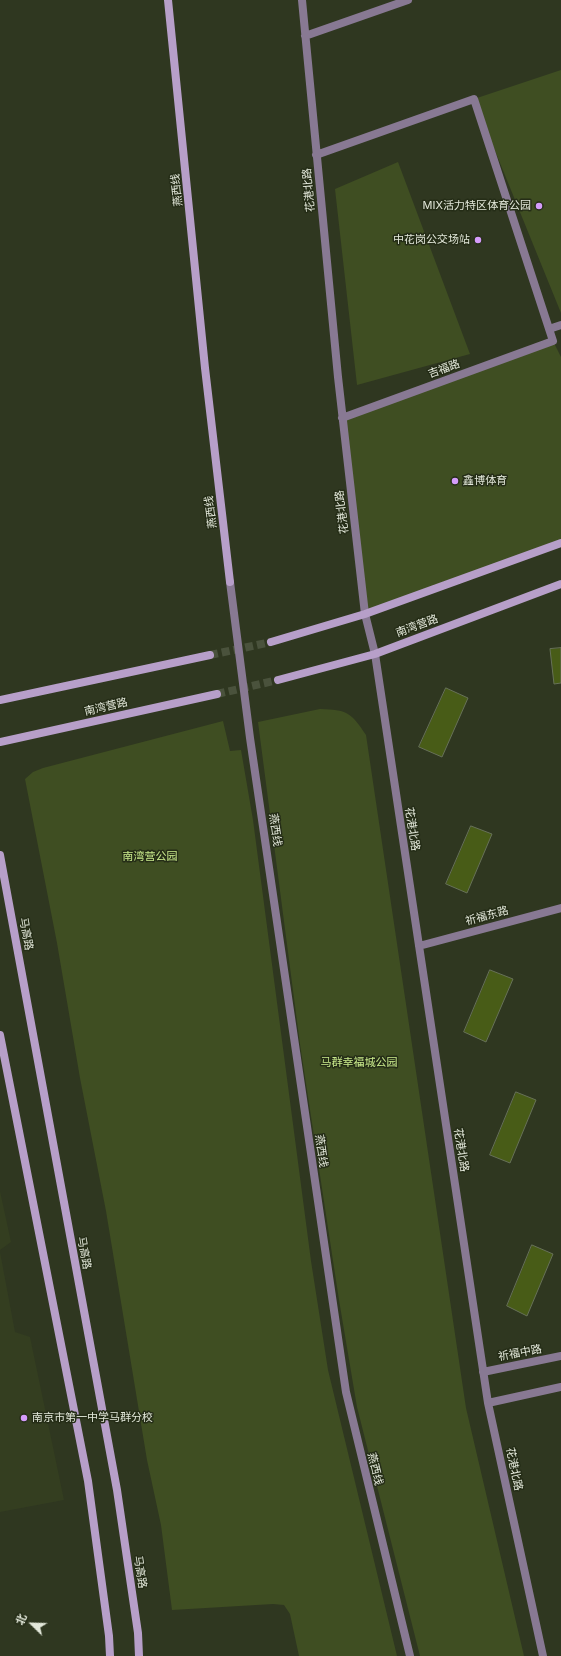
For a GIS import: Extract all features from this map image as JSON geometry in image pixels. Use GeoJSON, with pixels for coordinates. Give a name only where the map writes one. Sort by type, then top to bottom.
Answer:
{"type":"FeatureCollection","features":[{"type":"Feature","properties":{"kind":"main road","name":"燕西线"},"geometry":{"type":"LineString","coordinates":[[168,0],[205,368],[230,582]]}},
{"type":"Feature","properties":{"kind":"main road"},"geometry":{"type":"LineString","coordinates":[[271,642],[365,614],[561,543]]}},
{"type":"Feature","properties":{"kind":"main road","name":"南湾营路"},"geometry":{"type":"LineString","coordinates":[[278,680],[375,654],[561,584]]}},
{"type":"Feature","properties":{"kind":"main road"},"geometry":{"type":"LineString","coordinates":[[0,700],[210,655]]}},
{"type":"Feature","properties":{"kind":"main road","name":"南湾营路"},"geometry":{"type":"LineString","coordinates":[[0,742],[216,694]]}},
{"type":"Feature","properties":{"kind":"main road","name":"马高路"},"geometry":{"type":"LineString","coordinates":[[0,854],[117,1490],[138,1633],[139,1656]]}},
{"type":"Feature","properties":{"kind":"main road"},"geometry":{"type":"LineString","coordinates":[[0,1035],[88,1481],[109,1636],[110,1656]]}},
{"type":"Feature","properties":{"kind":"street","name":"花港北路"},"geometry":{"type":"LineString","coordinates":[[302,0],[342,418],[365,614],[375,654],[488,1403],[543,1656]]}},
{"type":"Feature","properties":{"kind":"street"},"geometry":{"type":"LineString","coordinates":[[305,36],[408,0]]}},
{"type":"Feature","properties":{"kind":"street"},"geometry":{"type":"LineString","coordinates":[[316,155],[474,99],[549,329],[561,325]]}},
{"type":"Feature","properties":{"kind":"street","name":"吉福路"},"geometry":{"type":"LineString","coordinates":[[342,418],[553,340],[549,329]]}},
{"type":"Feature","properties":{"kind":"street","name":"燕西线"},"geometry":{"type":"LineString","coordinates":[[230,582],[250,738],[346,1392],[410,1656]]}},
{"type":"Feature","properties":{"kind":"street","name":"祈福东路"},"geometry":{"type":"LineString","coordinates":[[419,946],[561,908]]}},
{"type":"Feature","properties":{"kind":"street","name":"祈福中路"},"geometry":{"type":"LineString","coordinates":[[483,1372],[561,1356]]}},
{"type":"Feature","properties":{"kind":"street"},"geometry":{"type":"LineString","coordinates":[[488,1403],[561,1387]]}},
{"type":"Feature","properties":{"kind":"shaded area"},"geometry":{"type":"Polygon","coordinates":[[[0,1191],[11,1242],[0,1250],[0,1191]]]}},
{"type":"Feature","properties":{"kind":"shaded area","name":"南京市第一中学马群分校"},"geometry":{"type":"Polygon","coordinates":[[[0,1252],[15,1332],[30,1337],[64,1500],[0,1512],[0,1252]]]}},
{"type":"Feature","properties":{"kind":"green space","name":"MIX活力特区体育公园"},"geometry":{"type":"Polygon","coordinates":[[[561,70],[561,313],[474,99],[561,70]]]}},
{"type":"Feature","properties":{"kind":"green space"},"geometry":{"type":"Polygon","coordinates":[[[398,162],[470,354],[357,385],[335,189],[398,162]]]}},
{"type":"Feature","properties":{"kind":"green space","name":"鑫博体育"},"geometry":{"type":"Polygon","coordinates":[[[553,341],[561,357],[561,543],[365,614],[342,418],[553,341]]]}},
{"type":"Feature","properties":{"kind":"green space","name":"马群幸福城公园"},"geometry":{"type":"Polygon","coordinates":[[[320,709],[336,710],[348,714],[356,721],[366,735],[466,1408],[524,1656],[420,1656],[357,1407],[300,1044],[258,722],[320,709]]]}},
{"type":"Feature","properties":{"kind":"green space","name":"南湾营公园"},"geometry":{"type":"Polygon","coordinates":[[[223,721],[230,751],[241,750],[253,820],[311,1261],[328,1370],[397,1656],[299,1656],[290,1614],[284,1605],[273,1604],[172,1610],[161,1525],[147,1460],[106,1211],[80,1078],[57,943],[25,779],[33,772],[43,768],[223,721]]]}},
{"type":"Feature","properties":{"kind":"building"},"geometry":{"type":"Polygon","coordinates":[[[561,648],[561,683],[554,684],[550,649],[561,648]]]}},
{"type":"Feature","properties":{"kind":"building"},"geometry":{"type":"Polygon","coordinates":[[[446,688],[468,698],[442,757],[419,747],[446,688]]]}},
{"type":"Feature","properties":{"kind":"building"},"geometry":{"type":"Polygon","coordinates":[[[471,826],[492,834],[467,893],[446,884],[471,826]]]}},
{"type":"Feature","properties":{"kind":"building"},"geometry":{"type":"Polygon","coordinates":[[[490,970],[513,979],[486,1042],[464,1032],[490,970]]]}},
{"type":"Feature","properties":{"kind":"building"},"geometry":{"type":"Polygon","coordinates":[[[516,1092],[536,1100],[510,1163],[490,1155],[516,1092]]]}},
{"type":"Feature","properties":{"kind":"building"},"geometry":{"type":"Polygon","coordinates":[[[532,1245],[553,1254],[527,1316],[507,1306],[532,1245]]]}},
{"type":"Feature","properties":{"kind":"tunnel"},"geometry":{"type":"LineString","coordinates":[[210,655],[271,642]]}},
{"type":"Feature","properties":{"kind":"tunnel"},"geometry":{"type":"LineString","coordinates":[[217,694],[278,680]]}},
{"type":"Feature","properties":{"kind":"place","name":"MIX活力特区体育公园"},"geometry":{"type":"Point","coordinates":[539,206]}},
{"type":"Feature","properties":{"kind":"place","name":"中花岗公交场站"},"geometry":{"type":"Point","coordinates":[478,240]}},
{"type":"Feature","properties":{"kind":"place","name":"鑫博体育"},"geometry":{"type":"Point","coordinates":[455,481]}},
{"type":"Feature","properties":{"kind":"place","name":"南京市第一中学马群分校"},"geometry":{"type":"Point","coordinates":[24,1418]}}]}
